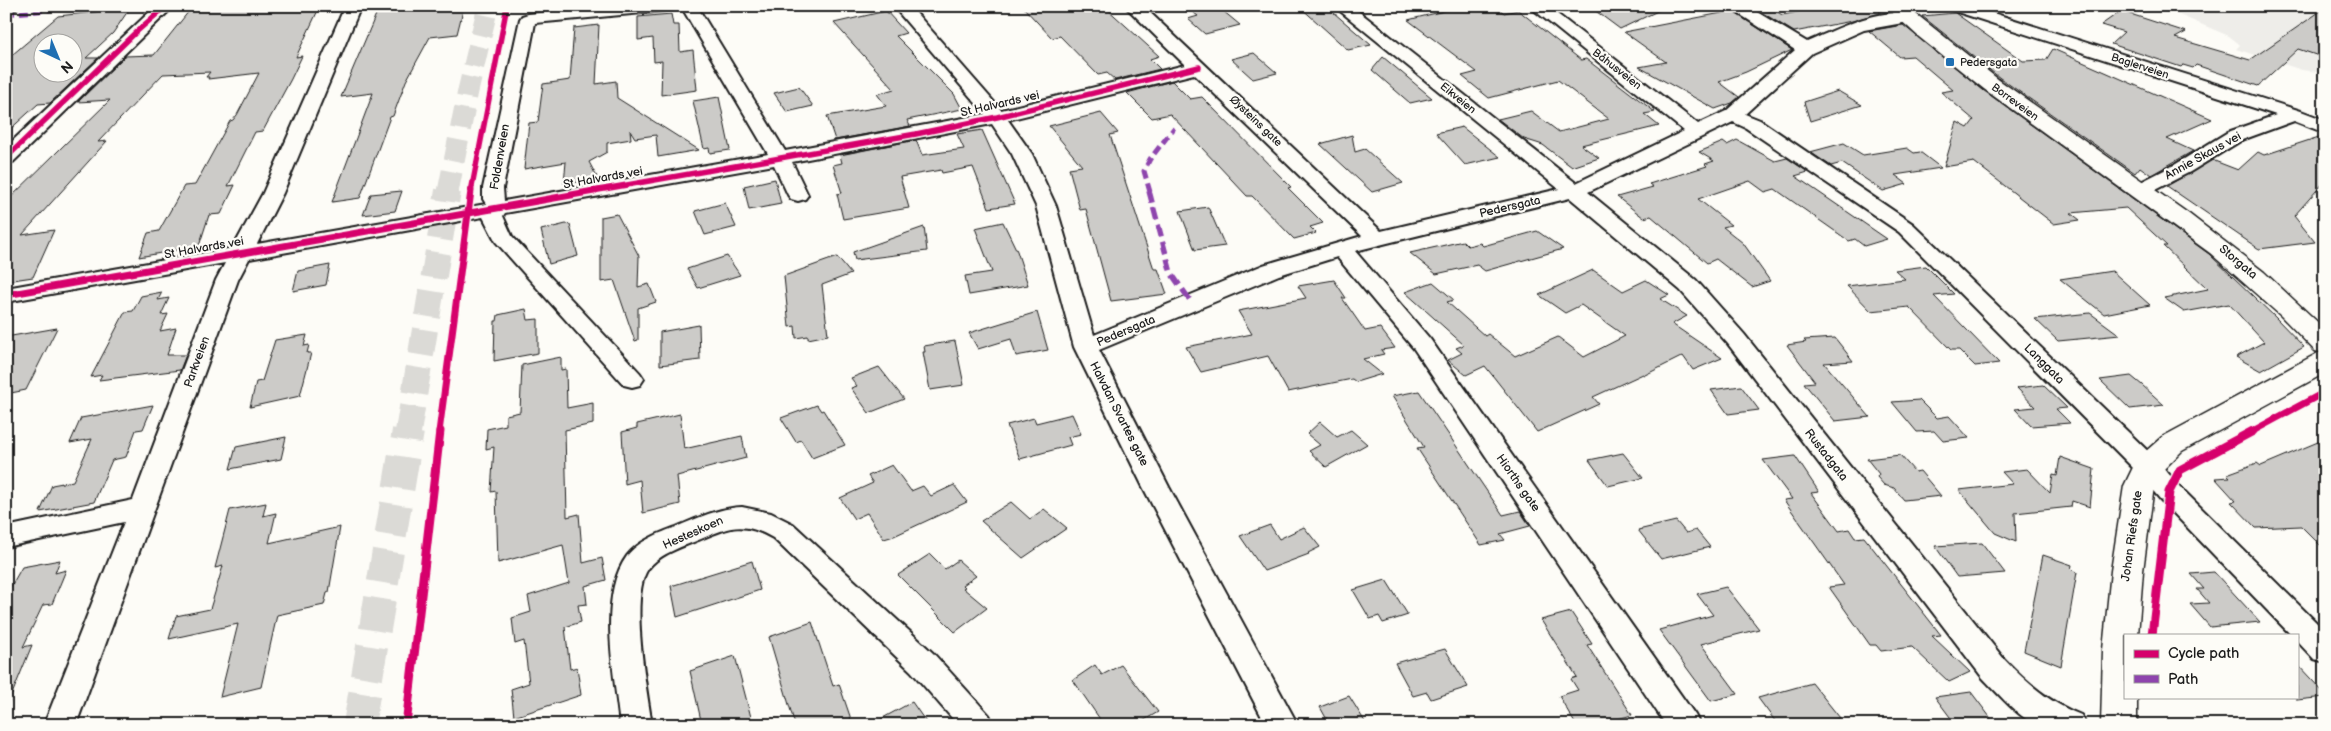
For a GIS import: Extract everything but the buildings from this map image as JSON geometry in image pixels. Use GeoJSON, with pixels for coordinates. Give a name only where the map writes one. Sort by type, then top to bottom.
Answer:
{"type":"FeatureCollection","features":[{"type":"Feature","properties":{"kind":"main road","name":"Borreveien"},"geometry":{"type":"LineString","coordinates":[[1901,12],[2019,105],[2142,189]]}},
{"type":"Feature","properties":{"kind":"main road","name":"Storgata"},"geometry":{"type":"LineString","coordinates":[[2142,189],[2251,272],[2325,345]]}},
{"type":"Feature","properties":{"kind":"main road","name":"Johan Riefs gate"},"geometry":{"type":"LineString","coordinates":[[2119,725],[2120,650],[2129,553],[2139,486],[2148,467],[2172,444],[2306,373],[2325,360]]}},
{"type":"Feature","properties":{"kind":"street"},"geometry":{"type":"LineString","coordinates":[[6,158],[134,33],[166,6]]}},
{"type":"Feature","properties":{"kind":"street","name":"Parkveien"},"geometry":{"type":"LineString","coordinates":[[60,725],[227,280],[273,193],[353,6]]}},
{"type":"Feature","properties":{"kind":"street","name":"Foldenveien"},"geometry":{"type":"LineString","coordinates":[[632,379],[503,238],[493,216],[498,207],[492,188],[529,13],[664,6]]}},
{"type":"Feature","properties":{"kind":"street"},"geometry":{"type":"LineString","coordinates":[[689,6],[781,160],[798,195]]}},
{"type":"Feature","properties":{"kind":"street","name":"Halvdan Svartes gate"},"geometry":{"type":"LineString","coordinates":[[901,6],[997,117],[1022,154],[1046,206],[1086,347],[1156,487],[1282,725]]}},
{"type":"Feature","properties":{"kind":"street","name":"Øysteins gate"},"geometry":{"type":"LineString","coordinates":[[1133,6],[1377,238]]}},
{"type":"Feature","properties":{"kind":"street","name":"Eikveien"},"geometry":{"type":"LineString","coordinates":[[1342,6],[1574,191]]}},
{"type":"Feature","properties":{"kind":"street","name":"Båhusveien"},"geometry":{"type":"LineString","coordinates":[[1537,6],[1696,132]]}},
{"type":"Feature","properties":{"kind":"street"},"geometry":{"type":"LineString","coordinates":[[1735,6],[1806,49]]}},
{"type":"Feature","properties":{"kind":"street","name":"Baglerveien"},"geometry":{"type":"LineString","coordinates":[[1954,6],[2294,115],[2325,127]]}},
{"type":"Feature","properties":{"kind":"street","name":"Pedersgata"},"geometry":{"type":"LineString","coordinates":[[1086,347],[1271,270],[1377,238],[1574,191],[1733,115],[1806,49],[1858,26],[1883,20],[1901,12]]}},
{"type":"Feature","properties":{"kind":"street","name":"St Halvards vei"},"geometry":{"type":"LineString","coordinates":[[6,296],[498,207],[781,160],[997,117],[1199,67]]}},
{"type":"Feature","properties":{"kind":"street","name":"Langgata"},"geometry":{"type":"LineString","coordinates":[[1733,115],[1753,124],[1906,228],[2148,467],[2169,492],[2325,650]]}},
{"type":"Feature","properties":{"kind":"street","name":"Annie Skaus vei"},"geometry":{"type":"LineString","coordinates":[[2142,189],[2183,168],[2235,136],[2294,115]]}},
{"type":"Feature","properties":{"kind":"street","name":"Rustadgata"},"geometry":{"type":"LineString","coordinates":[[1574,191],[1688,285],[1736,339],[1993,668],[2022,698],[2035,708],[2070,725]]}},
{"type":"Feature","properties":{"kind":"street","name":"Hiorths gate"},"geometry":{"type":"LineString","coordinates":[[1342,249],[1422,344],[1684,725]]}},
{"type":"Feature","properties":{"kind":"street"},"geometry":{"type":"LineString","coordinates":[[6,537],[143,508]]}},
{"type":"Feature","properties":{"kind":"street","name":"Hesteskoen"},"geometry":{"type":"LineString","coordinates":[[636,725],[625,628],[630,573],[638,562],[659,547],[706,525],[730,517],[753,516],[768,521],[783,531],[922,662],[978,725]]}},
{"type":"Feature","properties":{"kind":"shaded area"},"geometry":{"type":"Polygon","coordinates":[[[2178,6],[2325,6],[2325,73],[2302,70],[2236,49],[2240,45],[2229,36],[2165,9],[2178,6]]]}},
{"type":"Feature","properties":{"kind":"tunnel"},"geometry":{"type":"LineString","coordinates":[[448,192],[468,91],[488,6]]}},
{"type":"Feature","properties":{"kind":"tunnel"},"geometry":{"type":"LineString","coordinates":[[408,432],[448,191]]}},
{"type":"Feature","properties":{"kind":"tunnel"},"geometry":{"type":"LineString","coordinates":[[359,725],[408,431]]}},
{"type":"Feature","properties":{"kind":"marked path"},"geometry":{"type":"LineString","coordinates":[[6,14],[87,6]]}},
{"type":"Feature","properties":{"kind":"marked path"},"geometry":{"type":"LineString","coordinates":[[1174,128],[1150,159],[1144,171],[1171,273],[1192,303]]}},
{"type":"Feature","properties":{"kind":"cycle path"},"geometry":{"type":"LineString","coordinates":[[6,158],[135,33],[166,6]]}},
{"type":"Feature","properties":{"kind":"cycle path"},"geometry":{"type":"LineString","coordinates":[[406,725],[435,466],[468,212],[479,143],[507,6]]}},
{"type":"Feature","properties":{"kind":"cycle path"},"geometry":{"type":"LineString","coordinates":[[6,295],[916,134],[997,117],[1199,67]]}},
{"type":"Feature","properties":{"kind":"cycle path"},"geometry":{"type":"LineString","coordinates":[[2152,634],[2169,492],[2180,470],[2325,392]]}},
{"type":"Feature","properties":{"kind":"place","name":"Pedersgata"},"geometry":{"type":"Point","coordinates":[1950,62]}}]}
